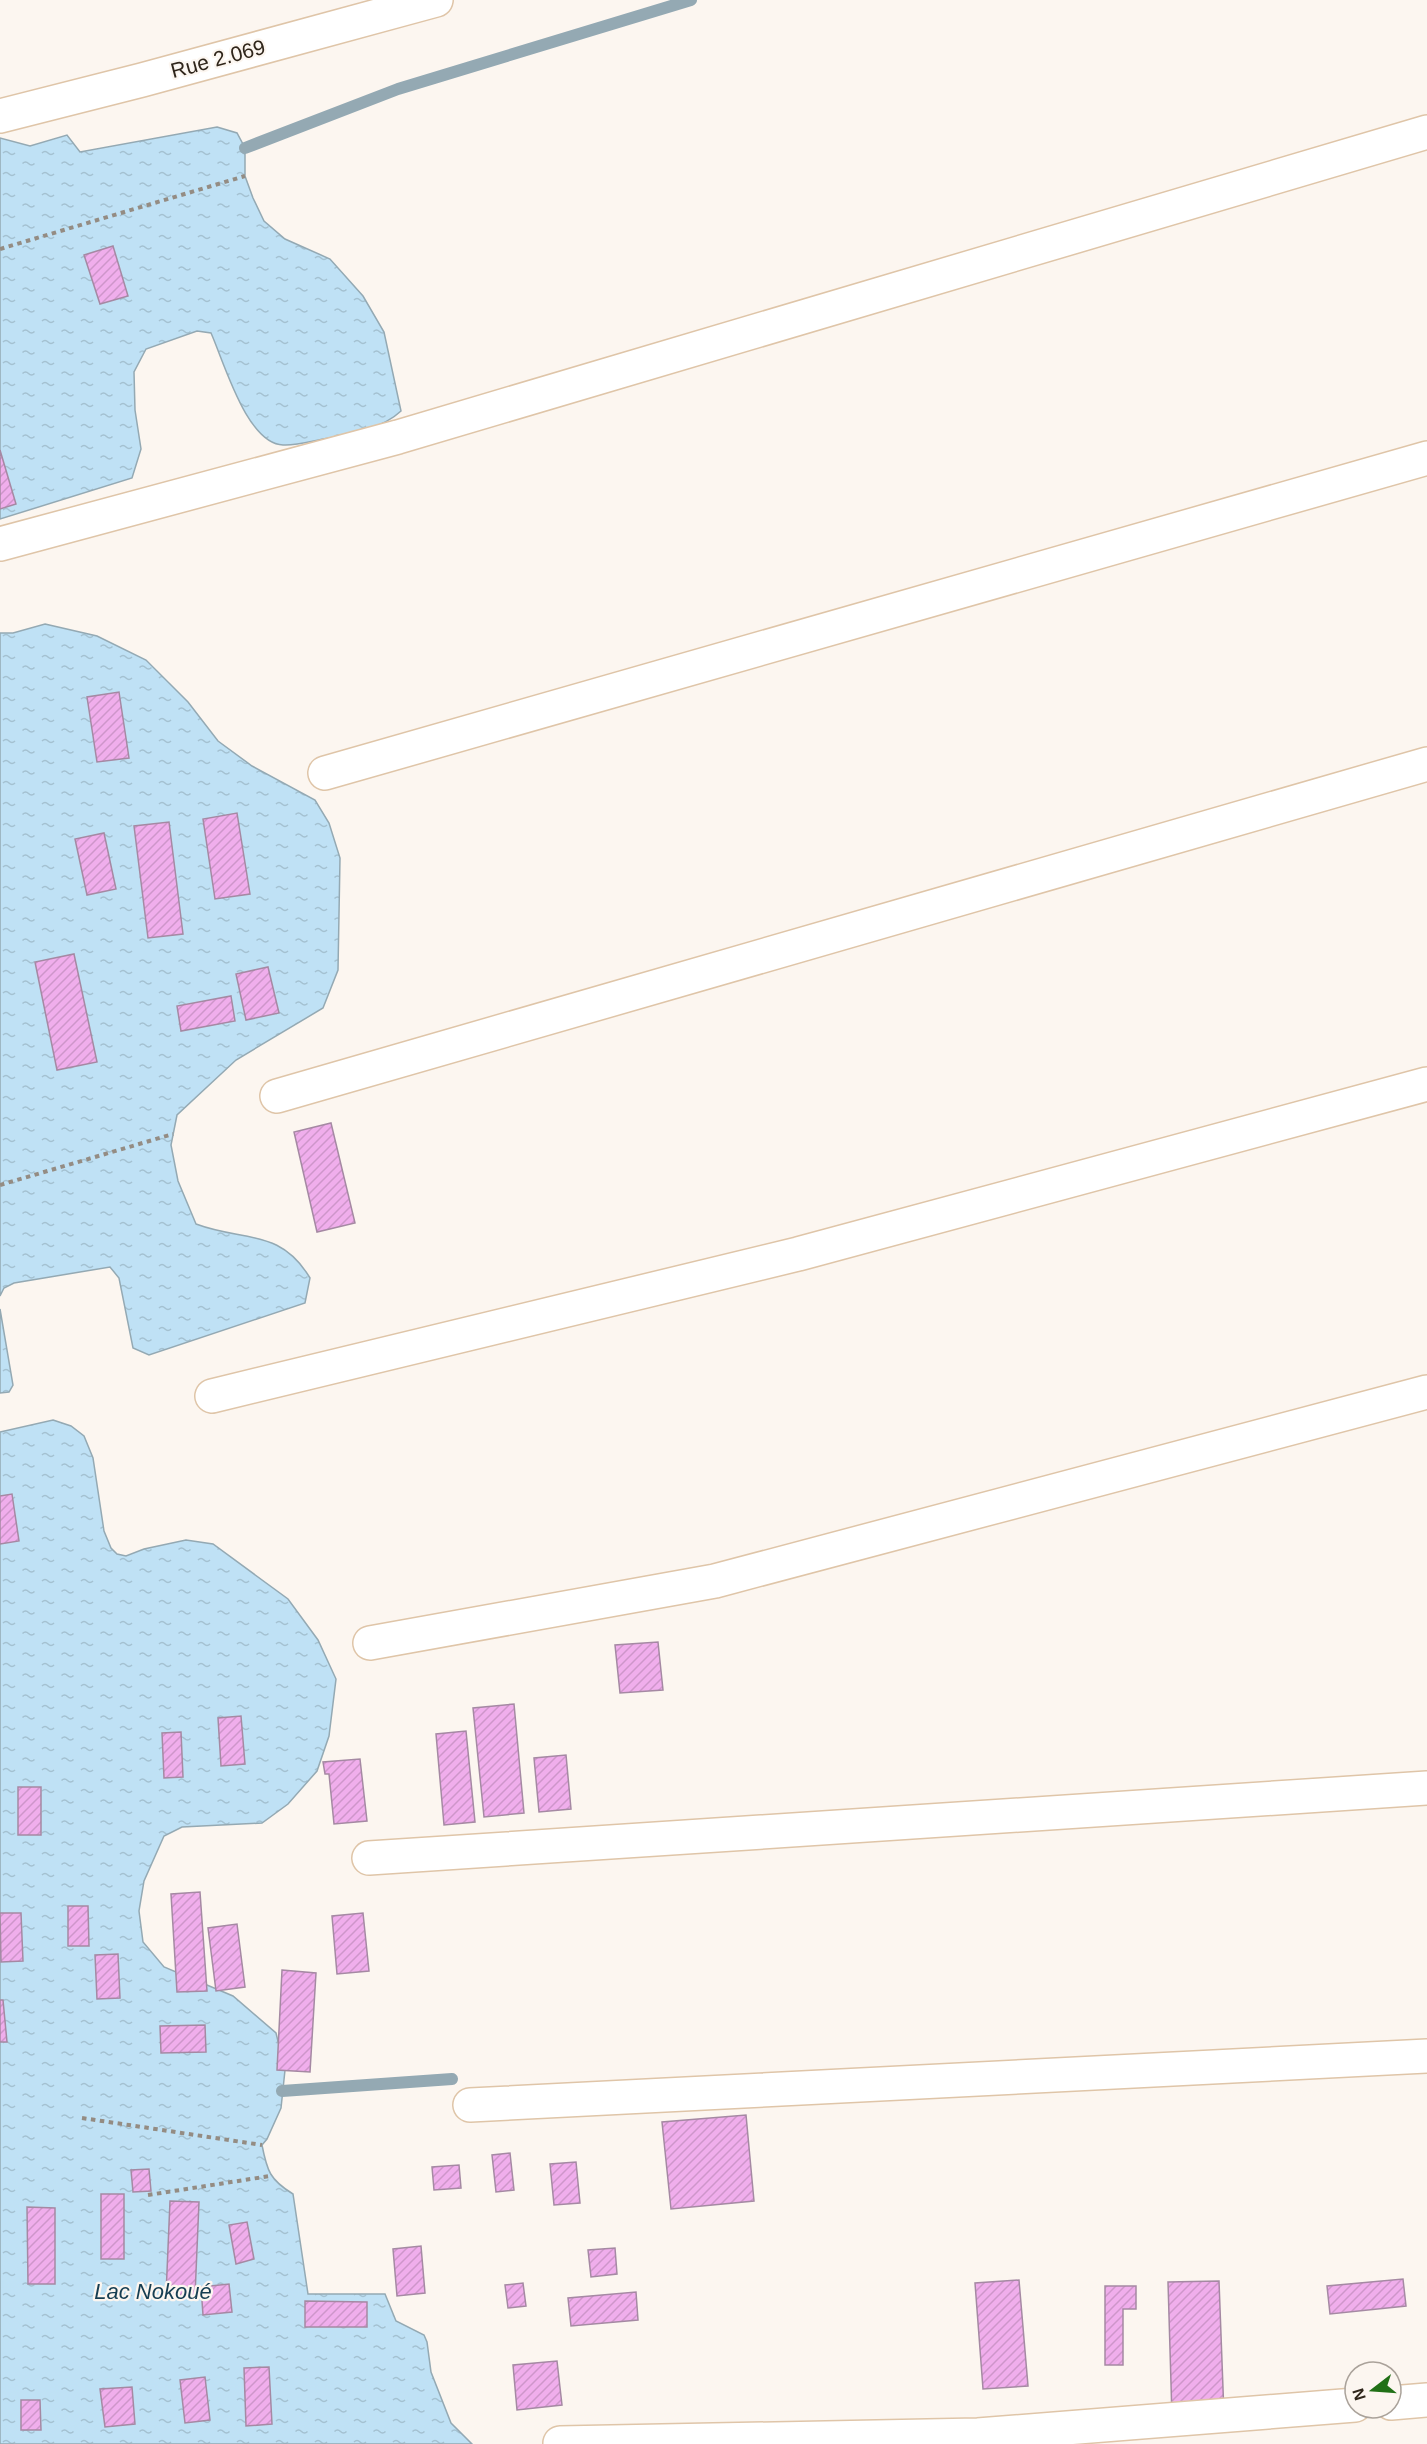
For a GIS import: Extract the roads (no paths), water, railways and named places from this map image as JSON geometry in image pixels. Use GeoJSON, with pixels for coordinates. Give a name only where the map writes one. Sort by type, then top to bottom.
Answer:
{"type":"FeatureCollection","features":[{"type":"Feature","properties":{"kind":"street","name":"Rue 2.069"},"geometry":{"type":"LineString","coordinates":[[0,116],[436,0]]}},
{"type":"Feature","properties":{"kind":"street"},"geometry":{"type":"LineString","coordinates":[[0,544],[398,437],[1427,132]]}},
{"type":"Feature","properties":{"kind":"street"},"geometry":{"type":"LineString","coordinates":[[325,773],[1427,458]]}},
{"type":"Feature","properties":{"kind":"street"},"geometry":{"type":"LineString","coordinates":[[277,1096],[1427,764]]}},
{"type":"Feature","properties":{"kind":"street"},"geometry":{"type":"LineString","coordinates":[[212,1396],[798,1254],[1427,1084]]}},
{"type":"Feature","properties":{"kind":"street"},"geometry":{"type":"LineString","coordinates":[[370,1644],[715,1581],[1427,1392]]}},
{"type":"Feature","properties":{"kind":"street"},"geometry":{"type":"LineString","coordinates":[[369,1857],[1427,1788]]}},
{"type":"Feature","properties":{"kind":"street"},"geometry":{"type":"LineString","coordinates":[[470,2105],[1427,2056]]}},
{"type":"Feature","properties":{"kind":"street"},"geometry":{"type":"LineString","coordinates":[[1403,2402],[1427,2400]]}},
{"type":"Feature","properties":{"kind":"street"},"geometry":{"type":"LineString","coordinates":[[560,2443],[978,2439],[1343,2406]]}},
{"type":"Feature","properties":{"kind":"water"},"geometry":{"type":"Polygon","coordinates":[[[217,127],[237,133],[245,148],[245,176],[264,221],[285,239],[330,259],[363,296],[384,332],[401,411],[377,426],[348,434],[294,445],[283,445],[270,441],[258,431],[238,400],[211,333],[197,331],[146,349],[134,372],[135,410],[141,449],[132,478],[0,519],[0,138],[30,146],[67,135],[80,152],[217,127]]]}},
{"type":"Feature","properties":{"kind":"water"},"geometry":{"type":"Polygon","coordinates":[[[45,624],[97,636],[146,660],[188,702],[218,741],[252,766],[315,800],[329,823],[340,858],[338,970],[323,1008],[236,1060],[177,1115],[171,1145],[178,1181],[196,1224],[260,1239],[286,1251],[310,1278],[305,1303],[149,1355],[133,1348],[119,1278],[110,1267],[14,1283],[4,1288],[0,1296],[0,633],[13,633],[45,624]]]}},
{"type":"Feature","properties":{"kind":"water"},"geometry":{"type":"Polygon","coordinates":[[[0,1309],[13,1385],[9,1392],[0,1393],[0,1309]]]}},
{"type":"Feature","properties":{"kind":"water","name":"Lac Nokoué"},"geometry":{"type":"Polygon","coordinates":[[[53,1420],[71,1426],[84,1436],[93,1458],[104,1531],[111,1548],[117,1554],[126,1556],[144,1549],[186,1540],[213,1544],[288,1599],[318,1640],[336,1679],[329,1736],[317,1771],[288,1804],[262,1823],[182,1827],[164,1836],[144,1881],[139,1911],[143,1942],[164,1967],[233,1996],[276,2033],[285,2070],[281,2108],[262,2145],[266,2162],[274,2179],[293,2194],[308,2294],[385,2294],[396,2321],[424,2335],[431,2372],[451,2423],[472,2444],[0,2444],[0,1432],[53,1420]]]}},
{"type":"Feature","properties":{"kind":"waterway"},"geometry":{"type":"LineString","coordinates":[[245,148],[398,89],[691,0]]}},
{"type":"Feature","properties":{"kind":"waterway"},"geometry":{"type":"LineString","coordinates":[[282,2091],[452,2079]]}}]}
